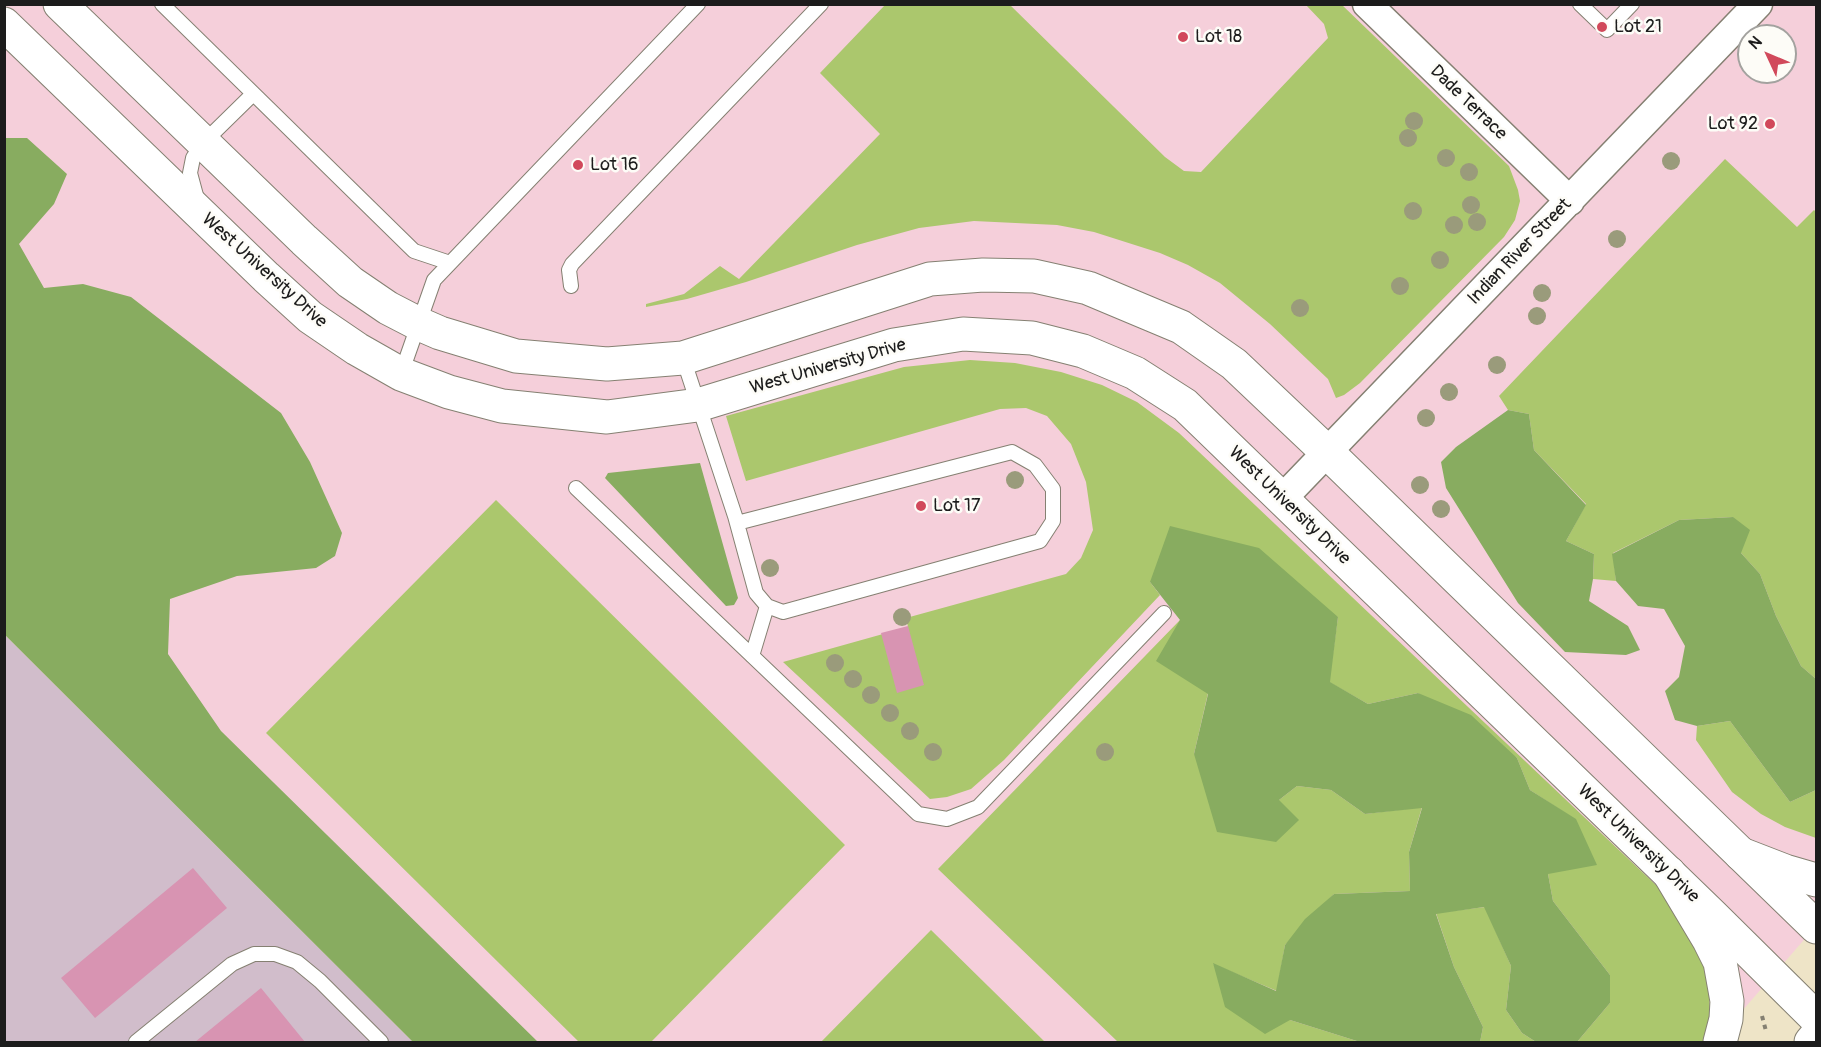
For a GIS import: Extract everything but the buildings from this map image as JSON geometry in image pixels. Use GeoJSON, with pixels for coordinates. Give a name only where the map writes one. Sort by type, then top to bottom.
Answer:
{"type":"FeatureCollection","features":[{"type":"Feature","properties":{"kind":"street"},"geometry":{"type":"LineString","coordinates":[[60,4],[350,282],[388,308],[417,323],[440,333],[516,356],[607,364],[683,358],[930,279],[983,275],[1034,276],[1088,288],[1181,327],[1234,364],[1816,927]]}},
{"type":"Feature","properties":{"kind":"street","name":"Indian River Street"},"geometry":{"type":"LineString","coordinates":[[1282,499],[1758,4]]}},
{"type":"Feature","properties":{"kind":"street","name":"Dade Terrace"},"geometry":{"type":"LineString","coordinates":[[1372,6],[1570,201]]}},
{"type":"Feature","properties":{"kind":"street","name":"West University Drive"},"geometry":{"type":"LineString","coordinates":[[5,26],[310,317],[357,349],[401,374],[449,392],[502,406],[607,417],[698,405],[894,345],[963,334],[1032,338],[1083,351],[1135,373],[1185,405],[1816,1018]]}},
{"type":"Feature","properties":{"kind":"street"},"geometry":{"type":"LineString","coordinates":[[1741,854],[1785,871],[1816,879]]}},
{"type":"Feature","properties":{"kind":"street"},"geometry":{"type":"LineString","coordinates":[[1669,873],[1720,962],[1727,1001],[1726,1019],[1720,1042]]}},
{"type":"Feature","properties":{"kind":"street"},"geometry":{"type":"LineString","coordinates":[[1811,1042],[1816,1035]]}},
{"type":"Feature","properties":{"kind":"lane"},"geometry":{"type":"LineString","coordinates":[[162,4],[414,251],[450,263]]}},
{"type":"Feature","properties":{"kind":"lane"},"geometry":{"type":"LineString","coordinates":[[401,374],[434,280],[698,4]]}},
{"type":"Feature","properties":{"kind":"lane"},"geometry":{"type":"LineString","coordinates":[[571,286],[569,270],[572,264],[821,4]]}},
{"type":"Feature","properties":{"kind":"lane"},"geometry":{"type":"LineString","coordinates":[[1580,4],[1607,30],[1632,4]]}},
{"type":"Feature","properties":{"kind":"lane"},"geometry":{"type":"LineString","coordinates":[[204,217],[190,173],[193,158],[203,143],[253,94]]}},
{"type":"Feature","properties":{"kind":"lane"},"geometry":{"type":"LineString","coordinates":[[683,358],[737,524],[756,593],[767,606],[783,612],[1040,541],[1053,521],[1053,489],[1035,465],[1012,452],[737,524]]}},
{"type":"Feature","properties":{"kind":"lane"},"geometry":{"type":"LineString","coordinates":[[576,488],[918,814],[947,819],[978,807],[1164,613]]}},
{"type":"Feature","properties":{"kind":"lane"},"geometry":{"type":"LineString","coordinates":[[752,656],[767,606]]}},
{"type":"Feature","properties":{"kind":"lane"},"geometry":{"type":"LineString","coordinates":[[136,1042],[232,964],[254,954],[275,954],[297,962],[305,968],[381,1042]]}},
{"type":"Feature","properties":{"kind":"path"},"geometry":{"type":"LineString","coordinates":[[1756,1016],[1762,1016],[1768,1012]]}},
{"type":"Feature","properties":{"kind":"path"},"geometry":{"type":"LineString","coordinates":[[1762,1016],[1766,1031]]}},
{"type":"Feature","properties":{"kind":"shaded area"},"geometry":{"type":"Polygon","coordinates":[[[4,5],[1816,5],[1816,926],[1715,1042],[413,1042],[5,635],[4,5]]]}},
{"type":"Feature","properties":{"kind":"shaded area"},"geometry":{"type":"Polygon","coordinates":[[[5,635],[413,1042],[5,1042],[5,635]]]}},
{"type":"Feature","properties":{"kind":"green space"},"geometry":{"type":"Polygon","coordinates":[[[885,5],[1010,5],[1165,157],[1184,171],[1201,172],[1328,38],[1324,24],[1306,5],[1342,5],[1509,166],[1520,201],[1515,220],[1504,237],[1360,383],[1336,398],[1328,379],[1270,324],[1220,283],[1160,253],[1094,232],[1057,225],[974,221],[919,228],[857,245],[746,282],[687,299],[646,307],[646,304],[684,294],[720,266],[739,279],[880,134],[820,73],[885,5]]]}},
{"type":"Feature","properties":{"kind":"green space"},"geometry":{"type":"Polygon","coordinates":[[[5,138],[27,138],[67,174],[54,204],[19,244],[44,288],[83,284],[131,297],[281,413],[310,462],[342,533],[335,556],[316,568],[237,576],[170,599],[168,654],[221,731],[538,1042],[413,1042],[5,635],[5,138]]]}},
{"type":"Feature","properties":{"kind":"green space"},"geometry":{"type":"Polygon","coordinates":[[[1725,159],[1797,227],[1814,210],[1816,212],[1816,679],[1801,666],[1776,616],[1760,574],[1741,553],[1733,517],[1679,520],[1613,553],[1616,581],[1593,579],[1594,554],[1566,541],[1586,504],[1534,450],[1529,414],[1508,410],[1499,396],[1725,159]]]}},
{"type":"Feature","properties":{"kind":"green space"},"geometry":{"type":"Polygon","coordinates":[[[970,360],[1015,363],[1061,372],[1102,385],[1137,402],[1179,433],[1659,888],[1700,953],[1709,979],[1710,1019],[1704,1042],[1577,1042],[1610,1003],[1610,975],[1553,901],[1548,874],[1576,820],[1530,790],[1517,758],[1418,693],[1368,704],[1329,682],[1338,617],[1150,582],[1160,595],[1004,760],[971,789],[947,797],[930,799],[783,662],[908,627],[906,618],[1066,574],[1081,558],[1093,530],[1086,482],[1071,444],[1047,416],[1026,408],[1000,409],[746,481],[726,416],[904,367],[970,360]]]}},
{"type":"Feature","properties":{"kind":"green space"},"geometry":{"type":"Polygon","coordinates":[[[1508,410],[1529,414],[1534,450],[1586,505],[1566,541],[1594,554],[1589,601],[1628,626],[1640,650],[1626,655],[1565,652],[1518,603],[1446,488],[1441,462],[1456,447],[1508,410]]]}},
{"type":"Feature","properties":{"kind":"green space"},"geometry":{"type":"Polygon","coordinates":[[[700,463],[738,598],[734,605],[726,606],[605,478],[608,473],[700,463]]]}},
{"type":"Feature","properties":{"kind":"green space"},"geometry":{"type":"Polygon","coordinates":[[[496,500],[845,845],[651,1042],[579,1042],[266,733],[496,500]]]}},
{"type":"Feature","properties":{"kind":"green space"},"geometry":{"type":"Polygon","coordinates":[[[1733,517],[1750,530],[1741,553],[1760,574],[1776,616],[1801,666],[1816,679],[1816,790],[1790,802],[1730,721],[1697,726],[1675,720],[1665,691],[1679,677],[1685,646],[1664,609],[1638,606],[1616,581],[1612,554],[1679,520],[1733,517]]]}},
{"type":"Feature","properties":{"kind":"green space"},"geometry":{"type":"Polygon","coordinates":[[[1170,526],[1259,548],[1338,617],[1330,682],[1368,704],[1418,693],[1471,715],[1517,758],[1530,790],[1576,819],[1597,865],[1548,874],[1553,901],[1610,975],[1610,1003],[1577,1042],[1536,1042],[1522,1033],[1506,1010],[1511,966],[1484,907],[1436,914],[1454,967],[1483,1027],[1480,1042],[1360,1042],[1290,1020],[1265,1034],[1225,1007],[1213,963],[1276,991],[1285,945],[1305,919],[1334,894],[1410,891],[1409,852],[1422,808],[1365,814],[1331,790],[1297,786],[1279,800],[1299,820],[1276,842],[1217,832],[1194,754],[1208,694],[1156,661],[1180,620],[1150,582],[1170,526]]]}},
{"type":"Feature","properties":{"kind":"green space"},"geometry":{"type":"Polygon","coordinates":[[[1180,620],[1208,693],[1194,754],[1279,800],[1297,786],[1331,790],[1365,814],[1422,807],[1409,852],[1410,891],[1334,894],[1285,945],[1277,991],[1213,964],[1290,1020],[1360,1042],[1118,1042],[938,869],[1180,620]]]}},
{"type":"Feature","properties":{"kind":"green space"},"geometry":{"type":"Polygon","coordinates":[[[1730,721],[1790,802],[1816,790],[1816,838],[1785,827],[1761,814],[1732,792],[1696,740],[1697,726],[1730,721]]]}},
{"type":"Feature","properties":{"kind":"green space"},"geometry":{"type":"Polygon","coordinates":[[[1485,907],[1511,966],[1506,1010],[1522,1033],[1536,1042],[1480,1042],[1483,1027],[1454,967],[1436,913],[1485,907]]]}},
{"type":"Feature","properties":{"kind":"green space"},"geometry":{"type":"Polygon","coordinates":[[[931,930],[1045,1042],[821,1042],[931,930]]]}},
{"type":"Feature","properties":{"kind":"place","name":"Lot 21"},"geometry":{"type":"Point","coordinates":[1602,27]}},
{"type":"Feature","properties":{"kind":"place","name":"Lot 18"},"geometry":{"type":"Point","coordinates":[1183,37]}},
{"type":"Feature","properties":{"kind":"place","name":"Lot 92"},"geometry":{"type":"Point","coordinates":[1770,124]}},
{"type":"Feature","properties":{"kind":"place","name":"Lot 16"},"geometry":{"type":"Point","coordinates":[578,165]}},
{"type":"Feature","properties":{"kind":"place","name":"Lot 17"},"geometry":{"type":"Point","coordinates":[921,506]}}]}
